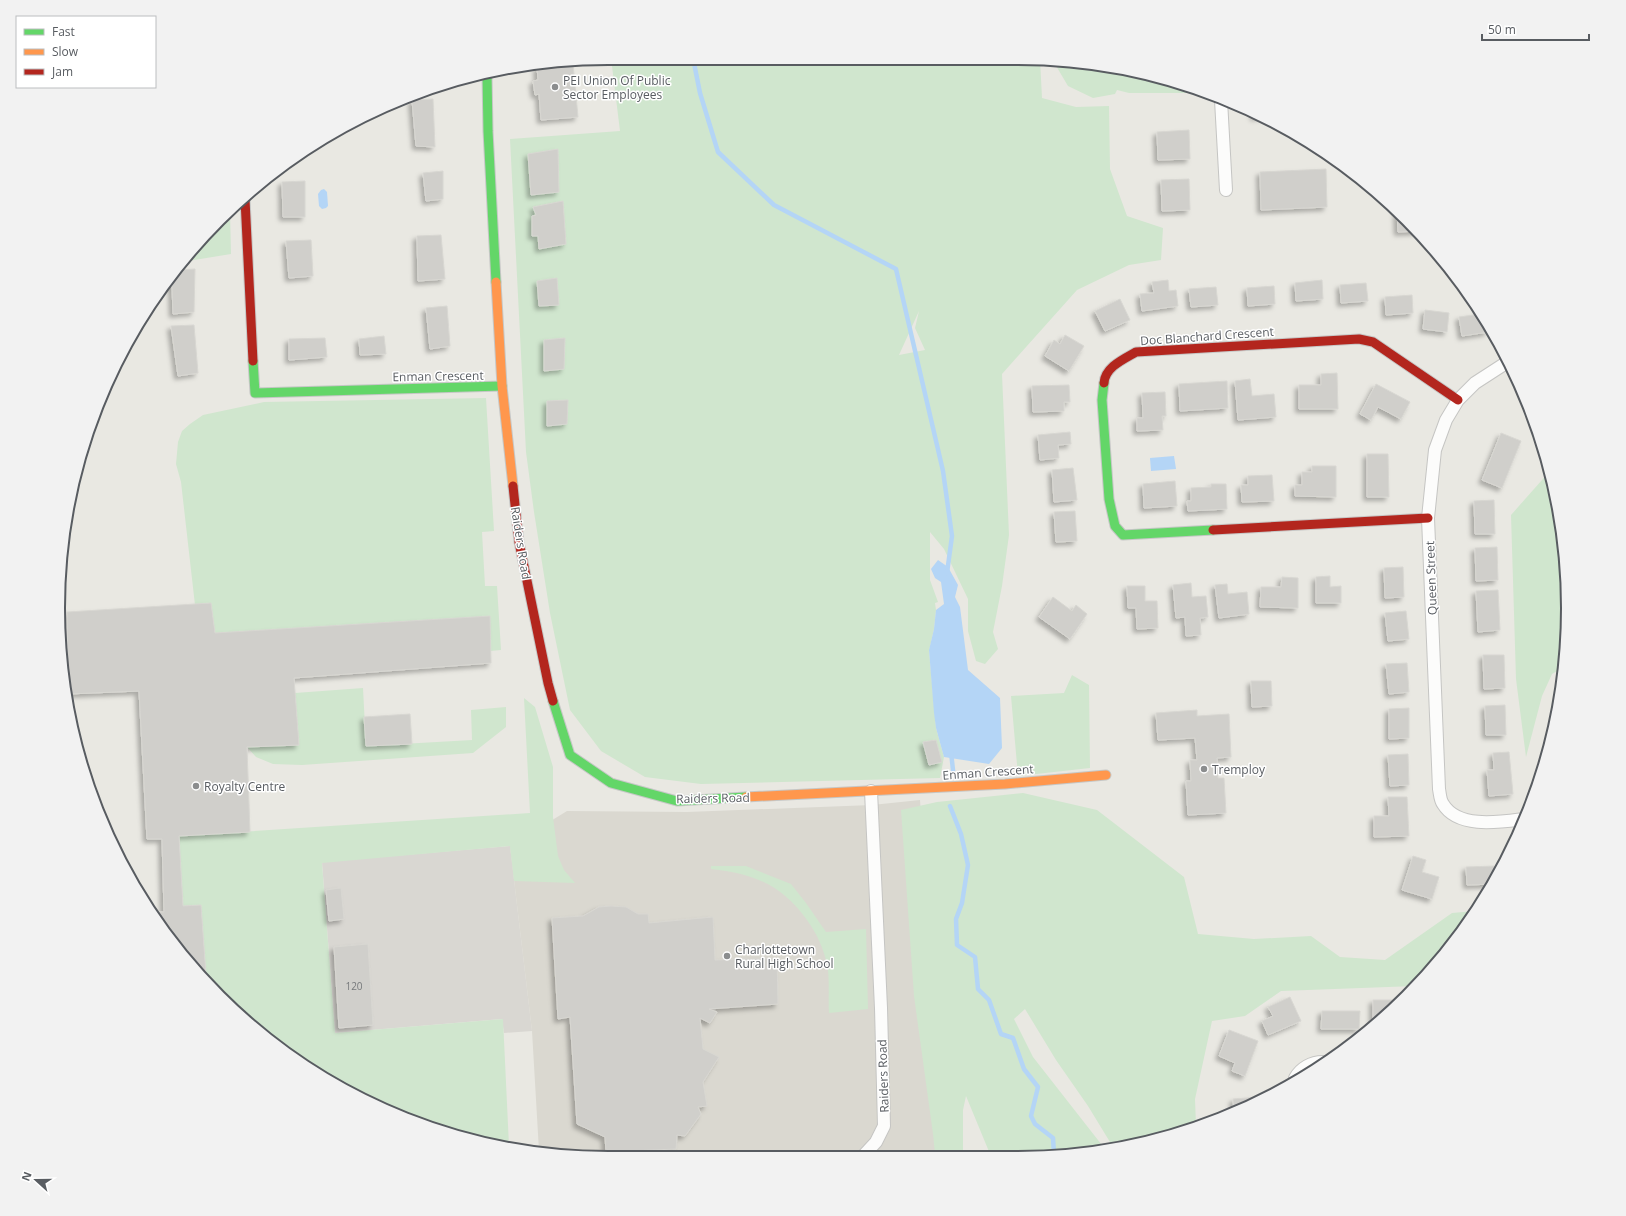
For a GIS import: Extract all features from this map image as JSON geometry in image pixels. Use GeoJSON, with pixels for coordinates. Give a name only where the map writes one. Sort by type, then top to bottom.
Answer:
{"type":"FeatureCollection","features":[{"type":"Feature","properties":{"kind":"street","name":"Enman Crescent"},"geometry":{"type":"LineString","coordinates":[[245,204],[255,392],[502,386],[488,131],[487,79]]}},
{"type":"Feature","properties":{"kind":"street"},"geometry":{"type":"LineString","coordinates":[[1221,104],[1226,190]]}},
{"type":"Feature","properties":{"kind":"street","name":"Doc Blanchard Crescent"},"geometry":{"type":"LineString","coordinates":[[1428,518],[1123,535],[1115,526],[1109,499],[1102,400],[1104,380],[1114,364],[1136,352],[1359,339],[1373,342],[1458,400]]}},
{"type":"Feature","properties":{"kind":"street","name":"Queen Street"},"geometry":{"type":"LineString","coordinates":[[1503,365],[1475,383],[1458,400],[1446,420],[1435,450],[1428,518],[1439,789],[1442,803],[1449,813],[1458,818],[1492,823],[1518,820]]}},
{"type":"Feature","properties":{"kind":"street","name":"Raiders Road"},"geometry":{"type":"LineString","coordinates":[[502,386],[518,542],[548,683],[570,755],[610,782],[677,801],[871,791],[884,1126],[876,1142],[868,1151]]}},
{"type":"Feature","properties":{"kind":"street","name":"Enman Crescent"},"geometry":{"type":"LineString","coordinates":[[871,791],[1005,784],[1106,775]]}},
{"type":"Feature","properties":{"kind":"street"},"geometry":{"type":"LineString","coordinates":[[1298,1073],[1300,1070],[1315,1062]]}},
{"type":"Feature","properties":{"kind":"shaded area","name":"Charlottetown Rural High School"},"geometry":{"type":"Polygon","coordinates":[[[920,800],[939,1083],[950,1151],[608,1151],[572,1150],[539,1146],[532,1031],[510,846],[567,811],[687,812],[872,805],[920,800]]]}},
{"type":"Feature","properties":{"kind":"shaded area"},"geometry":{"type":"Polygon","coordinates":[[[510,846],[532,1031],[504,1033],[502,1019],[335,1033],[322,862],[510,846]]]}},
{"type":"Feature","properties":{"kind":"green space"},"geometry":{"type":"Polygon","coordinates":[[[612,65],[1040,66],[1042,98],[1076,107],[1109,106],[1110,169],[1127,216],[1163,228],[1161,260],[1129,265],[1077,290],[1002,374],[1009,535],[1002,586],[993,632],[998,649],[985,664],[976,661],[968,631],[968,599],[944,549],[930,532],[930,580],[938,602],[935,603],[936,610],[934,629],[929,651],[936,728],[944,757],[940,778],[701,784],[645,777],[601,751],[570,710],[550,613],[526,452],[510,139],[620,131],[612,65]],[[919,311],[899,355],[925,350],[915,328],[919,311]]]}},
{"type":"Feature","properties":{"kind":"green space"},"geometry":{"type":"Polygon","coordinates":[[[1056,66],[1124,75],[1190,93],[1129,93],[1117,90],[1115,94],[1093,98],[1068,86],[1056,66]]]}},
{"type":"Feature","properties":{"kind":"green space"},"geometry":{"type":"Polygon","coordinates":[[[230,218],[231,254],[191,261],[230,218]]]}},
{"type":"Feature","properties":{"kind":"green space"},"geometry":{"type":"Polygon","coordinates":[[[486,398],[494,531],[482,532],[485,586],[497,586],[501,650],[490,651],[215,633],[211,603],[195,605],[181,482],[176,464],[178,442],[182,431],[190,424],[203,415],[264,402],[486,398]]]}},
{"type":"Feature","properties":{"kind":"green space"},"geometry":{"type":"Polygon","coordinates":[[[1545,477],[1551,502],[1560,572],[1560,644],[1557,671],[1552,674],[1542,696],[1526,757],[1516,679],[1511,515],[1545,477]]]}},
{"type":"Feature","properties":{"kind":"green space"},"geometry":{"type":"Polygon","coordinates":[[[1072,675],[1089,685],[1090,768],[1018,776],[1011,696],[1064,693],[1072,675]]]}},
{"type":"Feature","properties":{"kind":"green space"},"geometry":{"type":"Polygon","coordinates":[[[363,688],[366,746],[472,740],[471,710],[506,707],[506,727],[473,753],[302,765],[273,764],[256,757],[247,747],[299,745],[295,693],[363,688]]]}},
{"type":"Feature","properties":{"kind":"green space"},"geometry":{"type":"Polygon","coordinates":[[[524,698],[535,707],[553,767],[553,817],[558,856],[564,870],[575,883],[514,881],[510,846],[322,863],[335,1033],[503,1019],[509,1142],[467,1132],[400,1110],[336,1078],[277,1039],[224,992],[206,972],[201,905],[183,906],[179,836],[530,813],[524,698]]]}},
{"type":"Feature","properties":{"kind":"green space"},"geometry":{"type":"Polygon","coordinates":[[[1023,793],[1097,810],[1184,877],[1198,934],[1254,939],[1311,936],[1340,957],[1385,960],[1452,913],[1468,912],[1449,939],[1407,986],[1281,991],[1245,1016],[1212,1021],[1195,1099],[1196,1121],[1124,1141],[1111,1143],[1088,1106],[1056,1060],[1025,1009],[1014,1019],[1033,1057],[1101,1144],[1054,1150],[989,1151],[966,1096],[963,1110],[963,1151],[935,1151],[914,996],[901,810],[937,802],[1023,793]]]}},
{"type":"Feature","properties":{"kind":"green space"},"geometry":{"type":"Polygon","coordinates":[[[711,866],[746,866],[791,884],[826,932],[866,929],[868,1009],[829,1013],[827,964],[822,946],[807,920],[777,889],[740,874],[711,869],[711,866]]]}},
{"type":"Feature","properties":{"kind":"water"},"geometry":{"type":"Polygon","coordinates":[[[324,189],[327,192],[328,206],[322,209],[319,206],[318,194],[324,189]]]}},
{"type":"Feature","properties":{"kind":"water"},"geometry":{"type":"Polygon","coordinates":[[[1174,456],[1176,469],[1151,471],[1150,458],[1174,456]]]}},
{"type":"Feature","properties":{"kind":"water"},"geometry":{"type":"Polygon","coordinates":[[[938,560],[948,567],[958,585],[955,597],[960,607],[968,670],[1000,698],[1002,748],[989,764],[944,757],[936,728],[929,650],[934,629],[936,610],[944,604],[941,582],[935,578],[931,569],[938,560]]]}},
{"type":"Feature","properties":{"kind":"building","name":"PEI Union Of Public Sector Employees"},"geometry":{"type":"Polygon","coordinates":[[[573,66],[578,117],[541,120],[539,94],[535,95],[533,81],[538,80],[537,70],[573,66]]]}},
{"type":"Feature","properties":{"kind":"building"},"geometry":{"type":"Polygon","coordinates":[[[433,99],[435,147],[416,146],[412,102],[433,99]]]}},
{"type":"Feature","properties":{"kind":"building"},"geometry":{"type":"Polygon","coordinates":[[[1189,130],[1190,159],[1158,160],[1157,132],[1189,130]]]}},
{"type":"Feature","properties":{"kind":"building"},"geometry":{"type":"Polygon","coordinates":[[[558,149],[559,192],[531,195],[528,154],[558,149]]]}},
{"type":"Feature","properties":{"kind":"building"},"geometry":{"type":"Polygon","coordinates":[[[1326,169],[1327,207],[1261,210],[1260,172],[1326,169]]]}},
{"type":"Feature","properties":{"kind":"building"},"geometry":{"type":"Polygon","coordinates":[[[443,171],[443,199],[426,201],[423,173],[443,171]]]}},
{"type":"Feature","properties":{"kind":"building"},"geometry":{"type":"Polygon","coordinates":[[[1189,179],[1190,210],[1162,211],[1161,180],[1189,179]]]}},
{"type":"Feature","properties":{"kind":"building"},"geometry":{"type":"Polygon","coordinates":[[[305,181],[305,217],[283,217],[282,182],[305,181]]]}},
{"type":"Feature","properties":{"kind":"building"},"geometry":{"type":"Polygon","coordinates":[[[563,201],[566,244],[539,249],[538,236],[532,236],[532,216],[536,215],[533,207],[563,201]]]}},
{"type":"Feature","properties":{"kind":"building"},"geometry":{"type":"Polygon","coordinates":[[[1397,220],[1409,231],[1398,232],[1397,220]]]}},
{"type":"Feature","properties":{"kind":"building"},"geometry":{"type":"Polygon","coordinates":[[[441,235],[445,279],[418,281],[417,236],[441,235]]]}},
{"type":"Feature","properties":{"kind":"building"},"geometry":{"type":"Polygon","coordinates":[[[311,240],[313,276],[289,278],[286,241],[311,240]]]}},
{"type":"Feature","properties":{"kind":"building"},"geometry":{"type":"Polygon","coordinates":[[[195,269],[194,312],[173,314],[172,286],[171,286],[183,270],[195,269]]]}},
{"type":"Feature","properties":{"kind":"building"},"geometry":{"type":"Polygon","coordinates":[[[557,278],[559,305],[539,306],[537,281],[557,278]]]}},
{"type":"Feature","properties":{"kind":"building"},"geometry":{"type":"Polygon","coordinates":[[[1168,280],[1169,291],[1176,290],[1178,306],[1142,311],[1140,294],[1154,293],[1152,282],[1168,280]]]}},
{"type":"Feature","properties":{"kind":"building"},"geometry":{"type":"Polygon","coordinates":[[[1322,280],[1323,299],[1296,301],[1295,283],[1322,280]]]}},
{"type":"Feature","properties":{"kind":"building"},"geometry":{"type":"Polygon","coordinates":[[[1366,283],[1368,301],[1341,303],[1340,285],[1366,283]]]}},
{"type":"Feature","properties":{"kind":"building"},"geometry":{"type":"Polygon","coordinates":[[[1274,286],[1275,304],[1248,306],[1247,288],[1274,286]]]}},
{"type":"Feature","properties":{"kind":"building"},"geometry":{"type":"Polygon","coordinates":[[[1216,287],[1218,305],[1191,307],[1189,289],[1216,287]]]}},
{"type":"Feature","properties":{"kind":"building"},"geometry":{"type":"Polygon","coordinates":[[[1412,295],[1413,313],[1386,315],[1385,297],[1412,295]]]}},
{"type":"Feature","properties":{"kind":"building"},"geometry":{"type":"Polygon","coordinates":[[[1120,299],[1130,320],[1105,331],[1095,311],[1120,299]]]}},
{"type":"Feature","properties":{"kind":"building"},"geometry":{"type":"Polygon","coordinates":[[[447,306],[450,346],[430,349],[426,308],[447,306]]]}},
{"type":"Feature","properties":{"kind":"building"},"geometry":{"type":"Polygon","coordinates":[[[1425,310],[1449,313],[1447,332],[1423,329],[1425,310]]]}},
{"type":"Feature","properties":{"kind":"building"},"geometry":{"type":"Polygon","coordinates":[[[1474,315],[1485,332],[1462,336],[1459,317],[1474,315]]]}},
{"type":"Feature","properties":{"kind":"building"},"geometry":{"type":"Polygon","coordinates":[[[194,325],[198,373],[178,376],[171,326],[194,325]]]}},
{"type":"Feature","properties":{"kind":"building"},"geometry":{"type":"Polygon","coordinates":[[[1065,335],[1084,346],[1069,371],[1045,356],[1054,340],[1060,344],[1065,335]]]}},
{"type":"Feature","properties":{"kind":"building"},"geometry":{"type":"Polygon","coordinates":[[[384,336],[386,354],[360,355],[359,339],[384,336]]]}},
{"type":"Feature","properties":{"kind":"building"},"geometry":{"type":"Polygon","coordinates":[[[325,338],[327,357],[289,360],[289,339],[325,338]]]}},
{"type":"Feature","properties":{"kind":"building"},"geometry":{"type":"Polygon","coordinates":[[[565,338],[564,369],[544,371],[544,340],[565,338]]]}},
{"type":"Feature","properties":{"kind":"building"},"geometry":{"type":"Polygon","coordinates":[[[1337,373],[1338,409],[1299,409],[1299,385],[1321,385],[1321,374],[1337,373]]]}},
{"type":"Feature","properties":{"kind":"building"},"geometry":{"type":"Polygon","coordinates":[[[1250,379],[1252,396],[1274,394],[1276,417],[1238,420],[1235,381],[1250,379]]]}},
{"type":"Feature","properties":{"kind":"building"},"geometry":{"type":"Polygon","coordinates":[[[1227,381],[1228,408],[1180,411],[1179,384],[1227,381]]]}},
{"type":"Feature","properties":{"kind":"building"},"geometry":{"type":"Polygon","coordinates":[[[1376,384],[1410,402],[1401,419],[1378,407],[1371,420],[1360,414],[1376,384]]]}},
{"type":"Feature","properties":{"kind":"building"},"geometry":{"type":"Polygon","coordinates":[[[1069,385],[1070,402],[1064,402],[1064,411],[1033,412],[1032,386],[1069,385]]]}},
{"type":"Feature","properties":{"kind":"building"},"geometry":{"type":"Polygon","coordinates":[[[1165,392],[1166,416],[1162,416],[1163,430],[1137,431],[1137,418],[1143,418],[1142,393],[1165,392]]]}},
{"type":"Feature","properties":{"kind":"building"},"geometry":{"type":"Polygon","coordinates":[[[568,400],[567,424],[547,426],[547,401],[568,400]]]}},
{"type":"Feature","properties":{"kind":"building"},"geometry":{"type":"Polygon","coordinates":[[[1070,432],[1071,444],[1058,445],[1059,458],[1040,460],[1038,435],[1070,432]]]}},
{"type":"Feature","properties":{"kind":"building"},"geometry":{"type":"Polygon","coordinates":[[[1501,433],[1521,441],[1502,488],[1482,480],[1501,433]]]}},
{"type":"Feature","properties":{"kind":"building"},"geometry":{"type":"Polygon","coordinates":[[[1367,454],[1388,454],[1389,497],[1367,497],[1367,454]]]}},
{"type":"Feature","properties":{"kind":"building"},"geometry":{"type":"Polygon","coordinates":[[[1312,466],[1336,466],[1336,497],[1295,496],[1295,485],[1302,485],[1302,472],[1312,472],[1312,466]]]}},
{"type":"Feature","properties":{"kind":"building"},"geometry":{"type":"Polygon","coordinates":[[[1073,468],[1077,500],[1054,502],[1052,470],[1073,468]]]}},
{"type":"Feature","properties":{"kind":"building"},"geometry":{"type":"Polygon","coordinates":[[[1272,475],[1274,501],[1242,502],[1241,485],[1248,485],[1248,476],[1272,475]]]}},
{"type":"Feature","properties":{"kind":"building"},"geometry":{"type":"Polygon","coordinates":[[[1175,481],[1177,506],[1144,508],[1143,484],[1175,481]]]}},
{"type":"Feature","properties":{"kind":"building"},"geometry":{"type":"Polygon","coordinates":[[[1211,484],[1226,484],[1227,509],[1188,511],[1187,501],[1191,501],[1191,488],[1211,487],[1211,484]]]}},
{"type":"Feature","properties":{"kind":"building"},"geometry":{"type":"Polygon","coordinates":[[[1494,500],[1495,534],[1475,534],[1474,501],[1494,500]]]}},
{"type":"Feature","properties":{"kind":"building"},"geometry":{"type":"Polygon","coordinates":[[[1075,511],[1077,541],[1056,542],[1054,512],[1075,511]]]}},
{"type":"Feature","properties":{"kind":"building"},"geometry":{"type":"Polygon","coordinates":[[[1497,547],[1498,580],[1476,581],[1475,548],[1497,547]]]}},
{"type":"Feature","properties":{"kind":"building"},"geometry":{"type":"Polygon","coordinates":[[[1403,567],[1404,597],[1385,598],[1384,568],[1403,567]]]}},
{"type":"Feature","properties":{"kind":"building"},"geometry":{"type":"Polygon","coordinates":[[[1330,576],[1330,587],[1341,586],[1341,603],[1316,603],[1316,577],[1330,576]]]}},
{"type":"Feature","properties":{"kind":"building"},"geometry":{"type":"Polygon","coordinates":[[[1282,577],[1298,578],[1298,608],[1260,607],[1261,587],[1281,587],[1282,577]]]}},
{"type":"Feature","properties":{"kind":"building"},"geometry":{"type":"Polygon","coordinates":[[[1191,583],[1192,597],[1206,596],[1208,617],[1200,618],[1201,635],[1186,636],[1185,617],[1176,618],[1173,585],[1191,583]]]}},
{"type":"Feature","properties":{"kind":"building"},"geometry":{"type":"Polygon","coordinates":[[[1227,584],[1228,594],[1247,592],[1249,614],[1219,618],[1215,585],[1227,584]]]}},
{"type":"Feature","properties":{"kind":"building"},"geometry":{"type":"Polygon","coordinates":[[[1127,586],[1145,586],[1145,601],[1157,601],[1158,628],[1137,629],[1136,608],[1128,608],[1127,586]]]}},
{"type":"Feature","properties":{"kind":"building"},"geometry":{"type":"Polygon","coordinates":[[[1498,590],[1500,630],[1478,632],[1476,591],[1498,590]]]}},
{"type":"Feature","properties":{"kind":"building"},"geometry":{"type":"Polygon","coordinates":[[[1053,597],[1072,611],[1076,605],[1087,614],[1070,639],[1039,617],[1053,597]]]}},
{"type":"Feature","properties":{"kind":"building","name":"Royalty Centre"},"geometry":{"type":"Polygon","coordinates":[[[211,603],[215,633],[490,616],[491,663],[294,678],[299,745],[247,747],[250,832],[179,836],[183,906],[201,905],[206,972],[177,939],[158,912],[164,912],[162,839],[147,839],[139,691],[72,694],[68,658],[67,612],[211,603]]]}},
{"type":"Feature","properties":{"kind":"building"},"geometry":{"type":"Polygon","coordinates":[[[1406,611],[1409,639],[1388,641],[1385,613],[1406,611]]]}},
{"type":"Feature","properties":{"kind":"building"},"geometry":{"type":"Polygon","coordinates":[[[1483,655],[1504,655],[1505,688],[1484,689],[1483,655]]]}},
{"type":"Feature","properties":{"kind":"building"},"geometry":{"type":"Polygon","coordinates":[[[1407,663],[1409,692],[1389,694],[1386,664],[1407,663]]]}},
{"type":"Feature","properties":{"kind":"building"},"geometry":{"type":"Polygon","coordinates":[[[1251,681],[1271,681],[1272,706],[1252,707],[1251,681]]]}},
{"type":"Feature","properties":{"kind":"building"},"geometry":{"type":"Polygon","coordinates":[[[1505,705],[1506,735],[1486,735],[1485,706],[1505,705]]]}},
{"type":"Feature","properties":{"kind":"building"},"geometry":{"type":"Polygon","coordinates":[[[1409,708],[1409,738],[1389,739],[1389,709],[1409,708]]]}},
{"type":"Feature","properties":{"kind":"building","name":"Tremploy"},"geometry":{"type":"Polygon","coordinates":[[[1197,710],[1197,716],[1229,714],[1231,757],[1217,758],[1218,778],[1224,778],[1226,813],[1188,815],[1186,781],[1191,781],[1190,760],[1197,760],[1195,738],[1158,740],[1156,713],[1197,710]]]}},
{"type":"Feature","properties":{"kind":"building"},"geometry":{"type":"Polygon","coordinates":[[[410,714],[412,744],[366,746],[364,717],[410,714]]]}},
{"type":"Feature","properties":{"kind":"building"},"geometry":{"type":"Polygon","coordinates":[[[936,740],[942,762],[929,765],[923,742],[936,740]]]}},
{"type":"Feature","properties":{"kind":"building"},"geometry":{"type":"Polygon","coordinates":[[[1509,752],[1513,794],[1489,796],[1487,770],[1494,770],[1493,753],[1509,752]]]}},
{"type":"Feature","properties":{"kind":"building"},"geometry":{"type":"Polygon","coordinates":[[[1408,754],[1409,785],[1390,786],[1388,755],[1408,754]]]}},
{"type":"Feature","properties":{"kind":"building"},"geometry":{"type":"Polygon","coordinates":[[[1388,797],[1407,797],[1409,836],[1374,837],[1374,816],[1389,816],[1388,797]]]}},
{"type":"Feature","properties":{"kind":"building"},"geometry":{"type":"Polygon","coordinates":[[[1413,856],[1426,860],[1422,872],[1439,877],[1432,899],[1402,890],[1413,856]]]}},
{"type":"Feature","properties":{"kind":"building"},"geometry":{"type":"Polygon","coordinates":[[[1494,866],[1494,869],[1485,884],[1467,885],[1466,867],[1494,866]]]}},
{"type":"Feature","properties":{"kind":"building"},"geometry":{"type":"Polygon","coordinates":[[[341,888],[344,919],[329,921],[326,890],[341,888]]]}},
{"type":"Feature","properties":{"kind":"building"},"geometry":{"type":"Polygon","coordinates":[[[599,907],[626,907],[638,914],[648,914],[649,923],[713,917],[715,960],[777,958],[778,1004],[709,1009],[717,1012],[710,1023],[700,1018],[703,1049],[719,1057],[703,1082],[707,1106],[698,1107],[701,1114],[685,1136],[677,1135],[676,1149],[606,1151],[605,1137],[577,1124],[570,1017],[558,1019],[552,918],[583,916],[599,907]]]}},
{"type":"Feature","properties":{"kind":"building"},"geometry":{"type":"Polygon","coordinates":[[[368,944],[373,1025],[339,1028],[334,947],[368,944]]]}},
{"type":"Feature","properties":{"kind":"building"},"geometry":{"type":"Polygon","coordinates":[[[1290,997],[1301,1021],[1268,1035],[1262,1021],[1273,1016],[1268,1007],[1290,997]]]}},
{"type":"Feature","properties":{"kind":"building"},"geometry":{"type":"Polygon","coordinates":[[[1373,1000],[1393,1000],[1376,1016],[1373,1019],[1373,1000]]]}},
{"type":"Feature","properties":{"kind":"building"},"geometry":{"type":"Polygon","coordinates":[[[1322,1011],[1360,1011],[1359,1029],[1321,1029],[1322,1011]]]}},
{"type":"Feature","properties":{"kind":"building"},"geometry":{"type":"Polygon","coordinates":[[[1229,1030],[1258,1041],[1245,1076],[1232,1071],[1235,1063],[1219,1056],[1229,1030]]]}},
{"type":"Feature","properties":{"kind":"building"},"geometry":{"type":"Polygon","coordinates":[[[1253,1098],[1234,1106],[1233,1099],[1253,1098]]]}},
{"type":"Feature","properties":{"kind":"waterway"},"geometry":{"type":"LineString","coordinates":[[694,65],[700,93],[718,152],[774,205],[896,269],[943,471],[952,536],[947,573]]}},
{"type":"Feature","properties":{"kind":"waterway"},"geometry":{"type":"LineString","coordinates":[[951,752],[953,770]]}},
{"type":"Feature","properties":{"kind":"waterway"},"geometry":{"type":"LineString","coordinates":[[950,806],[961,834],[968,865],[962,903],[956,919],[957,945],[975,957],[978,989],[989,1000],[1001,1034],[1013,1038],[1024,1069],[1038,1087],[1031,1116],[1035,1124],[1053,1138],[1054,1150]]}},
{"type":"Feature","properties":{"kind":"traffic: fast"},"geometry":{"type":"LineString","coordinates":[[487,79],[488,131],[496,282]]}},
{"type":"Feature","properties":{"kind":"traffic: fast"},"geometry":{"type":"LineString","coordinates":[[253,361],[255,393],[502,386]]}},
{"type":"Feature","properties":{"kind":"traffic: fast"},"geometry":{"type":"LineString","coordinates":[[1104,383],[1102,400],[1109,499],[1115,526],[1123,535],[1213,530]]}},
{"type":"Feature","properties":{"kind":"traffic: fast"},"geometry":{"type":"LineString","coordinates":[[553,701],[570,755],[611,783],[677,801],[746,797]]}},
{"type":"Feature","properties":{"kind":"traffic: slow"},"geometry":{"type":"LineString","coordinates":[[496,282],[502,386],[513,486]]}},
{"type":"Feature","properties":{"kind":"traffic: slow"},"geometry":{"type":"LineString","coordinates":[[746,797],[1005,784],[1106,775]]}},
{"type":"Feature","properties":{"kind":"traffic: jam"},"geometry":{"type":"LineString","coordinates":[[245,204],[253,361]]}},
{"type":"Feature","properties":{"kind":"traffic: jam"},"geometry":{"type":"LineString","coordinates":[[1104,383],[1105,377],[1111,368],[1136,352],[1359,339],[1373,342],[1458,400]]}},
{"type":"Feature","properties":{"kind":"traffic: jam"},"geometry":{"type":"LineString","coordinates":[[513,486],[519,542],[553,701]]}},
{"type":"Feature","properties":{"kind":"traffic: jam"},"geometry":{"type":"LineString","coordinates":[[1213,530],[1428,518]]}},
{"type":"Feature","properties":{"kind":"place","name":"PEI Union Of Public Sector Employees"},"geometry":{"type":"Point","coordinates":[555,87]}},
{"type":"Feature","properties":{"kind":"place","name":"Tremploy"},"geometry":{"type":"Point","coordinates":[1204,769]}},
{"type":"Feature","properties":{"kind":"place","name":"Royalty Centre"},"geometry":{"type":"Point","coordinates":[196,786]}},
{"type":"Feature","properties":{"kind":"place","name":"Charlottetown Rural High School"},"geometry":{"type":"Point","coordinates":[727,956]}}]}
